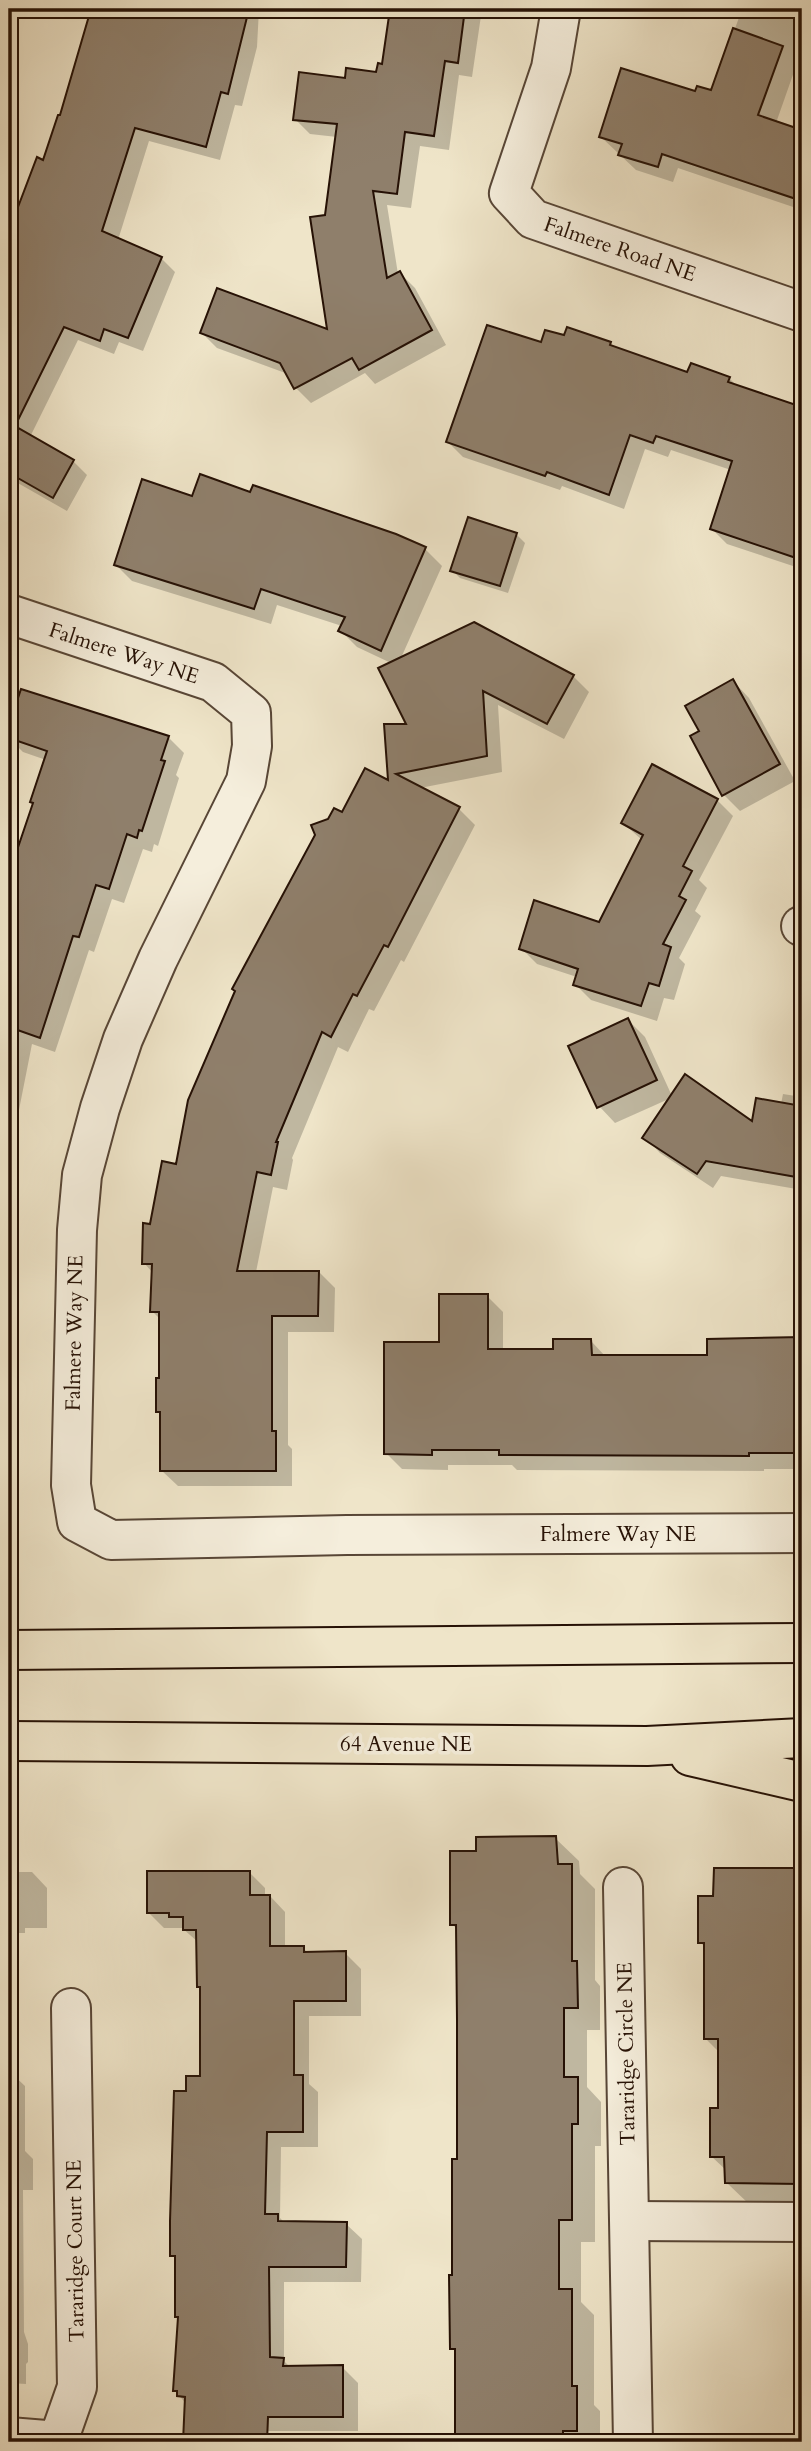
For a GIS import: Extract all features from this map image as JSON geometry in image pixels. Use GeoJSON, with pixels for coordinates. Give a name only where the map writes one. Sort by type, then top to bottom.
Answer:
{"type":"FeatureCollection","features":[{"type":"Feature","properties":{"kind":"main road"},"geometry":{"type":"LineString","coordinates":[[9,1650],[802,1643]]}},
{"type":"Feature","properties":{"kind":"main road","name":"64 Avenue NE"},"geometry":{"type":"LineString","coordinates":[[9,1741],[647,1746],[802,1738]]}},
{"type":"Feature","properties":{"kind":"main road"},"geometry":{"type":"LineString","coordinates":[[647,1746],[802,1782]]}},
{"type":"Feature","properties":{"kind":"street","name":"Falmere Road NE"},"geometry":{"type":"LineString","coordinates":[[561,9],[551,68],[509,193],[533,219],[802,312]]}},
{"type":"Feature","properties":{"kind":"street","name":"Falmere Way NE"},"geometry":{"type":"LineString","coordinates":[[9,614],[213,682],[251,713],[252,746],[246,781],[158,958],[122,1039],[82,1175],[77,1230],[71,1471],[77,1522],[111,1540],[347,1535],[802,1533]]}},
{"type":"Feature","properties":{"kind":"street","name":"Tararidge Circle NE"},"geometry":{"type":"LineString","coordinates":[[623,1887],[633,2442]]}},
{"type":"Feature","properties":{"kind":"street","name":"Tararidge Court NE"},"geometry":{"type":"LineString","coordinates":[[9,2437],[58,2441],[77,2387],[71,2008]]}},
{"type":"Feature","properties":{"kind":"street"},"geometry":{"type":"LineString","coordinates":[[630,2221],[802,2222]]}},
{"type":"Feature","properties":{"kind":"building"},"geometry":{"type":"Polygon","coordinates":[[[91,9],[249,9],[228,94],[221,92],[206,147],[135,128],[102,231],[162,257],[128,338],[104,329],[100,341],[64,327],[15,426],[74,460],[53,498],[9,473],[9,203],[18,207],[37,157],[43,160],[60,115],[91,9]]]}},
{"type":"Feature","properties":{"kind":"building"},"geometry":{"type":"Polygon","coordinates":[[[390,9],[465,9],[458,63],[445,61],[434,136],[405,132],[397,194],[373,191],[387,278],[400,271],[432,330],[359,370],[352,358],[294,389],[280,363],[200,333],[217,288],[327,329],[310,217],[325,215],[337,124],[293,120],[299,72],[345,78],[346,68],[376,72],[378,63],[382,64],[390,9]]]}},
{"type":"Feature","properties":{"kind":"building"},"geometry":{"type":"Polygon","coordinates":[[[733,28],[783,46],[758,115],[802,130],[802,201],[662,154],[658,167],[618,155],[622,144],[599,137],[621,68],[695,91],[697,86],[711,90],[733,28]]]}},
{"type":"Feature","properties":{"kind":"building"},"geometry":{"type":"Polygon","coordinates":[[[487,325],[541,342],[545,330],[564,335],[567,327],[687,372],[691,363],[730,377],[728,382],[802,407],[802,560],[710,529],[732,461],[656,436],[653,443],[630,435],[609,495],[547,472],[545,476],[446,442],[487,325]]]}},
{"type":"Feature","properties":{"kind":"building"},"geometry":{"type":"Polygon","coordinates":[[[200,474],[250,492],[253,485],[396,534],[426,547],[381,651],[338,631],[345,617],[261,589],[254,609],[114,565],[142,479],[192,496],[200,474]]]}},
{"type":"Feature","properties":{"kind":"building"},"geometry":{"type":"Polygon","coordinates":[[[468,517],[517,533],[500,586],[450,571],[468,517]]]}},
{"type":"Feature","properties":{"kind":"building"},"geometry":{"type":"Polygon","coordinates":[[[474,622],[574,675],[547,724],[483,691],[487,756],[396,774],[460,807],[388,947],[384,945],[357,996],[353,994],[331,1037],[322,1032],[276,1142],[271,1175],[257,1172],[237,1271],[319,1271],[318,1316],[272,1316],[272,1431],[276,1431],[276,1471],[160,1471],[160,1412],[156,1412],[159,1312],[150,1312],[152,1264],[142,1264],[143,1223],[150,1224],[162,1161],[176,1164],[188,1100],[235,991],[232,989],[315,835],[311,825],[328,819],[334,808],[342,812],[365,768],[388,780],[384,724],[406,724],[378,668],[474,622]]]}},
{"type":"Feature","properties":{"kind":"building"},"geometry":{"type":"Polygon","coordinates":[[[733,679],[780,764],[722,796],[690,736],[699,731],[685,706],[733,679]]]}},
{"type":"Feature","properties":{"kind":"building"},"geometry":{"type":"Polygon","coordinates":[[[21,689],[169,736],[161,760],[165,761],[142,831],[139,830],[137,838],[127,834],[109,889],[96,885],[79,937],[73,936],[40,1038],[9,1027],[9,874],[47,751],[9,738],[9,725],[21,689]]]}},
{"type":"Feature","properties":{"kind":"building"},"geometry":{"type":"Polygon","coordinates":[[[652,764],[718,799],[683,866],[692,871],[679,896],[686,900],[663,944],[671,947],[659,986],[649,983],[641,1006],[573,985],[578,969],[519,949],[534,900],[599,922],[643,835],[621,823],[652,764]]]}},
{"type":"Feature","properties":{"kind":"building"},"geometry":{"type":"Polygon","coordinates":[[[628,1018],[657,1080],[597,1108],[568,1046],[628,1018]]]}},
{"type":"Feature","properties":{"kind":"building"},"geometry":{"type":"Polygon","coordinates":[[[685,1074],[752,1121],[756,1098],[802,1106],[802,1178],[706,1161],[697,1174],[642,1138],[685,1074]]]}},
{"type":"Feature","properties":{"kind":"building"},"geometry":{"type":"Polygon","coordinates":[[[439,1294],[488,1294],[488,1349],[553,1349],[553,1339],[591,1339],[592,1355],[707,1355],[707,1339],[802,1337],[802,1453],[749,1453],[749,1456],[499,1455],[499,1450],[432,1450],[432,1455],[384,1454],[384,1342],[439,1342],[439,1294]]]}},
{"type":"Feature","properties":{"kind":"building"},"geometry":{"type":"Polygon","coordinates":[[[556,1836],[558,1864],[572,1864],[572,1961],[577,1961],[578,2008],[564,2008],[564,2077],[578,2077],[578,2124],[572,2124],[572,2220],[559,2220],[559,2289],[572,2289],[572,2386],[577,2386],[577,2431],[563,2431],[563,2442],[455,2442],[455,2349],[450,2349],[449,2275],[452,2275],[452,2159],[457,2159],[457,2020],[456,1925],[450,1925],[450,1851],[476,1851],[476,1837],[556,1836]]]}},
{"type":"Feature","properties":{"kind":"building"},"geometry":{"type":"Polygon","coordinates":[[[714,1868],[795,1868],[795,1883],[802,1883],[802,2184],[725,2183],[724,2157],[710,2157],[710,2108],[718,2108],[718,2039],[704,2039],[704,1943],[698,1943],[698,1896],[713,1896],[714,1868]]]}},
{"type":"Feature","properties":{"kind":"building"},"geometry":{"type":"Polygon","coordinates":[[[147,1871],[250,1871],[250,1895],[270,1895],[270,1946],[304,1946],[304,1952],[346,1951],[346,2001],[294,2001],[294,2075],[303,2075],[303,2132],[267,2132],[265,2214],[278,2214],[278,2221],[347,2222],[346,2267],[269,2267],[270,2357],[284,2358],[283,2366],[343,2365],[343,2417],[268,2417],[267,2442],[183,2442],[185,2397],[177,2396],[177,2391],[173,2391],[178,2317],[175,2317],[175,2256],[170,2256],[174,2091],[186,2091],[186,2076],[200,2076],[200,1987],[197,1987],[196,1930],[183,1930],[183,1917],[169,1917],[169,1913],[147,1913],[147,1871]]]}}]}
